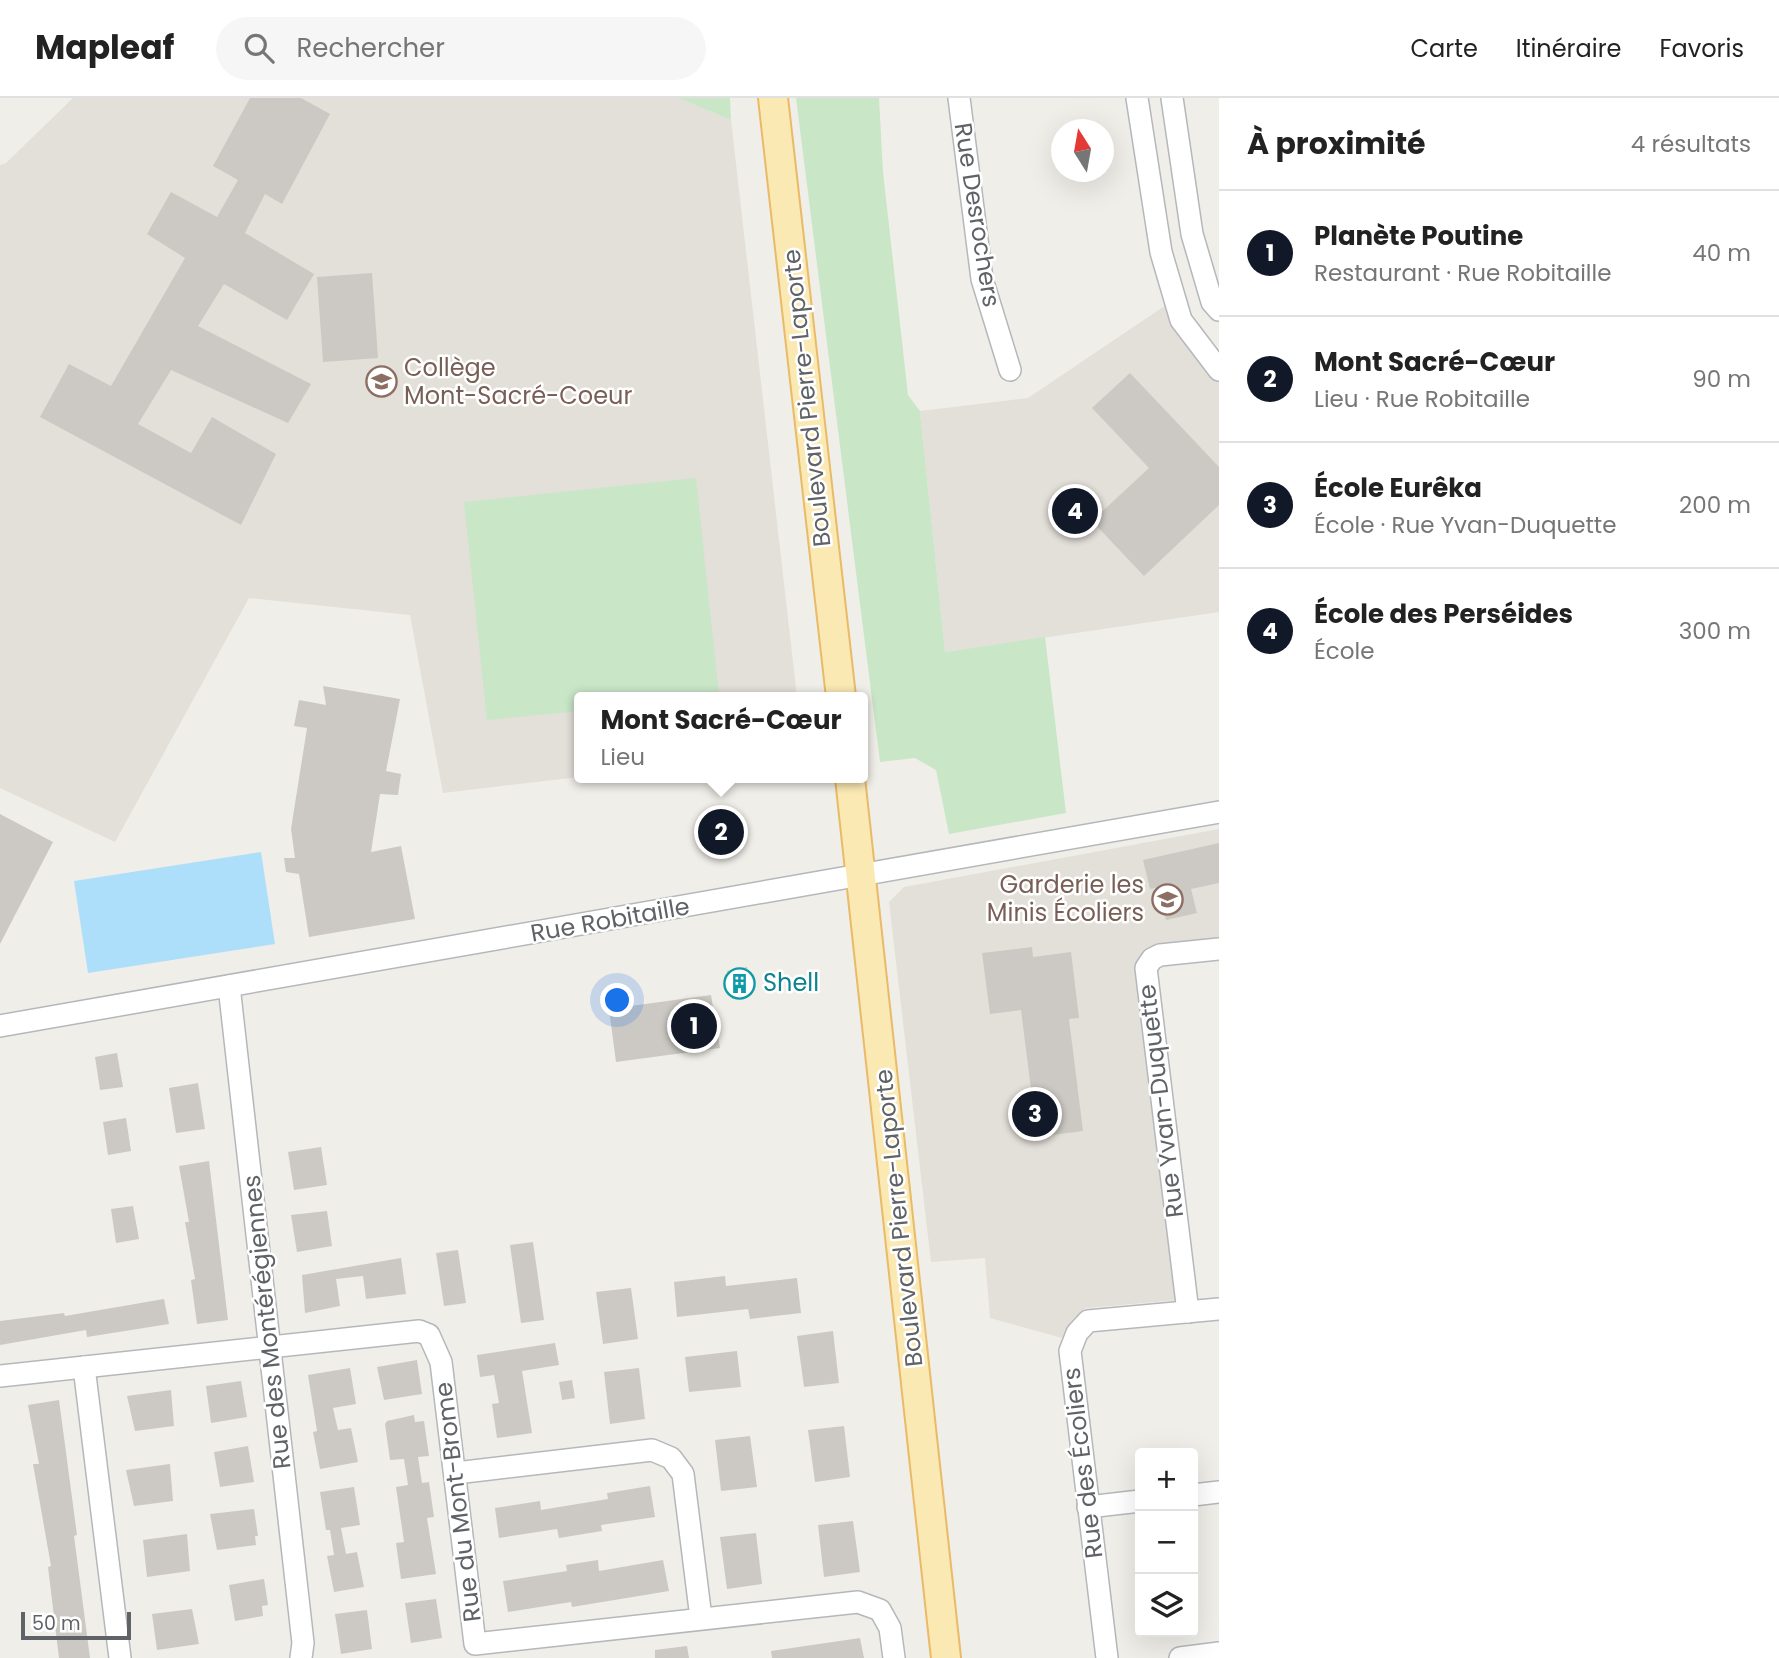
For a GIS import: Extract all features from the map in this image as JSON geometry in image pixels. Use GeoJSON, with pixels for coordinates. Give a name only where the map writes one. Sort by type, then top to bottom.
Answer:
{"type":"FeatureCollection","features":[{"type":"Feature","properties":{"kind":"main road","name":"Boulevard Pierre-Laporte"},"geometry":{"type":"LineString","coordinates":[[774,98],[840,692]]}},
{"type":"Feature","properties":{"kind":"main road","name":"Boulevard Pierre-Laporte"},"geometry":{"type":"LineString","coordinates":[[851,783],[946,1658]]}},
{"type":"Feature","properties":{"kind":"street","name":"Rue Desrochers"},"geometry":{"type":"LineString","coordinates":[[960,98],[982,279],[1010,370]]}},
{"type":"Feature","properties":{"kind":"street"},"geometry":{"type":"LineString","coordinates":[[1137,98],[1161,252],[1181,320],[1219,370]]}},
{"type":"Feature","properties":{"kind":"street"},"geometry":{"type":"LineString","coordinates":[[1171,98],[1192,234],[1212,302],[1219,311],[1181,320]]}},
{"type":"Feature","properties":{"kind":"street","name":"Rue Robitaille"},"geometry":{"type":"LineString","coordinates":[[0,1026],[1219,812]]}},
{"type":"Feature","properties":{"kind":"street","name":"Rue Yvan-Duquette"},"geometry":{"type":"LineString","coordinates":[[1188,1312],[1146,968],[1152,959],[1160,955],[1219,949]]}},
{"type":"Feature","properties":{"kind":"street","name":"Rue des Montérégiennes"},"geometry":{"type":"LineString","coordinates":[[229,986],[303,1643],[301,1658]]}},
{"type":"Feature","properties":{"kind":"street","name":"Rue des Écoliers"},"geometry":{"type":"LineString","coordinates":[[1107,1658],[1070,1351],[1077,1333],[1088,1321],[1219,1309]]}},
{"type":"Feature","properties":{"kind":"street","name":"Rue du Mont-Brome"},"geometry":{"type":"LineString","coordinates":[[0,1376],[406,1331],[429,1335],[441,1362],[475,1651],[701,1618],[858,1602],[880,1610],[890,1628],[894,1658]]}},
{"type":"Feature","properties":{"kind":"street"},"geometry":{"type":"LineString","coordinates":[[84,1367],[120,1658]]}},
{"type":"Feature","properties":{"kind":"street"},"geometry":{"type":"LineString","coordinates":[[456,1473],[652,1450],[671,1458],[682,1474],[701,1618]]}},
{"type":"Feature","properties":{"kind":"street"},"geometry":{"type":"LineString","coordinates":[[1198,1494],[1219,1492]]}},
{"type":"Feature","properties":{"kind":"street"},"geometry":{"type":"LineString","coordinates":[[1088,1507],[1135,1502]]}},
{"type":"Feature","properties":{"kind":"street"},"geometry":{"type":"LineString","coordinates":[[1180,1658],[1219,1653]]}},
{"type":"Feature","properties":{"kind":"shaded area","name":"Collège Mont-Sacré-Coeur"},"geometry":{"type":"Polygon","coordinates":[[[73,98],[678,98],[731,120],[796,692],[574,692],[574,778],[443,793],[410,615],[249,598],[115,842],[0,788],[0,165],[6,163],[73,98]]]}},
{"type":"Feature","properties":{"kind":"shaded area"},"geometry":{"type":"Polygon","coordinates":[[[1169,303],[1219,378],[1219,612],[945,652],[920,411],[1028,398],[1169,303]]]}},
{"type":"Feature","properties":{"kind":"shaded area"},"geometry":{"type":"Polygon","coordinates":[[[1219,829],[1219,945],[1143,956],[1177,1300],[1086,1308],[1072,1320],[1062,1338],[990,1318],[985,1258],[931,1262],[889,902],[904,887],[1219,829]]]}},
{"type":"Feature","properties":{"kind":"green space"},"geometry":{"type":"Polygon","coordinates":[[[678,98],[730,98],[731,120],[678,98]]]}},
{"type":"Feature","properties":{"kind":"green space"},"geometry":{"type":"Polygon","coordinates":[[[796,98],[879,98],[883,172],[908,395],[920,411],[945,652],[1045,637],[1066,813],[949,834],[936,770],[915,758],[880,762],[796,98]]]}},
{"type":"Feature","properties":{"kind":"green space"},"geometry":{"type":"Polygon","coordinates":[[[696,478],[719,692],[574,692],[574,711],[487,720],[464,502],[696,478]]]}},
{"type":"Feature","properties":{"kind":"water"},"geometry":{"type":"Polygon","coordinates":[[[261,852],[275,944],[88,973],[74,881],[261,852]]]}},
{"type":"Feature","properties":{"kind":"building"},"geometry":{"type":"Polygon","coordinates":[[[250,98],[301,98],[330,114],[282,204],[265,194],[245,233],[314,274],[287,320],[224,284],[198,326],[311,384],[288,423],[171,370],[138,424],[191,453],[212,417],[276,454],[241,525],[40,417],[69,364],[111,386],[185,258],[147,234],[171,192],[217,217],[238,180],[213,166],[250,98]]]}},
{"type":"Feature","properties":{"kind":"building"},"geometry":{"type":"Polygon","coordinates":[[[372,273],[378,358],[323,362],[317,277],[372,273]]]}},
{"type":"Feature","properties":{"kind":"building"},"geometry":{"type":"Polygon","coordinates":[[[1130,373],[1219,467],[1219,505],[1144,576],[1092,521],[1149,468],[1092,408],[1130,373]]]}},
{"type":"Feature","properties":{"kind":"building"},"geometry":{"type":"Polygon","coordinates":[[[323,686],[400,699],[386,771],[401,774],[398,795],[380,794],[371,852],[401,846],[415,919],[309,937],[299,874],[286,872],[284,858],[295,858],[291,829],[307,728],[294,726],[299,700],[326,705],[323,686]]]}},
{"type":"Feature","properties":{"kind":"building"},"geometry":{"type":"Polygon","coordinates":[[[0,814],[53,842],[0,944],[0,814]]]}},
{"type":"Feature","properties":{"kind":"building"},"geometry":{"type":"Polygon","coordinates":[[[1219,843],[1219,883],[1191,889],[1197,913],[1166,920],[1159,887],[1150,889],[1143,860],[1219,843]]]}},
{"type":"Feature","properties":{"kind":"building"},"geometry":{"type":"Polygon","coordinates":[[[1032,947],[1033,957],[1071,952],[1079,1018],[1069,1019],[1083,1131],[1037,1137],[1021,1010],[990,1014],[982,953],[1032,947]]]}},
{"type":"Feature","properties":{"kind":"building","name":"Shell"},"geometry":{"type":"Polygon","coordinates":[[[747,967],[752,995],[732,999],[727,971],[747,967]]]}},
{"type":"Feature","properties":{"kind":"building"},"geometry":{"type":"Polygon","coordinates":[[[711,995],[720,1048],[616,1062],[609,1009],[711,995]]]}},
{"type":"Feature","properties":{"kind":"building"},"geometry":{"type":"Polygon","coordinates":[[[117,1053],[123,1087],[100,1090],[95,1057],[117,1053]]]}},
{"type":"Feature","properties":{"kind":"building"},"geometry":{"type":"Polygon","coordinates":[[[198,1083],[205,1129],[176,1133],[169,1088],[198,1083]]]}},
{"type":"Feature","properties":{"kind":"building"},"geometry":{"type":"Polygon","coordinates":[[[126,1118],[131,1151],[108,1155],[103,1122],[126,1118]]]}},
{"type":"Feature","properties":{"kind":"building"},"geometry":{"type":"Polygon","coordinates":[[[321,1147],[327,1185],[294,1190],[288,1152],[321,1147]]]}},
{"type":"Feature","properties":{"kind":"building"},"geometry":{"type":"Polygon","coordinates":[[[209,1161],[228,1320],[197,1324],[191,1280],[195,1279],[185,1222],[189,1222],[179,1166],[209,1161]]]}},
{"type":"Feature","properties":{"kind":"building"},"geometry":{"type":"Polygon","coordinates":[[[133,1206],[139,1239],[116,1243],[111,1209],[133,1206]]]}},
{"type":"Feature","properties":{"kind":"building"},"geometry":{"type":"Polygon","coordinates":[[[327,1211],[332,1246],[297,1252],[291,1215],[327,1211]]]}},
{"type":"Feature","properties":{"kind":"building"},"geometry":{"type":"Polygon","coordinates":[[[533,1242],[544,1320],[521,1323],[510,1245],[533,1242]]]}},
{"type":"Feature","properties":{"kind":"building"},"geometry":{"type":"Polygon","coordinates":[[[458,1250],[466,1303],[444,1306],[436,1253],[458,1250]]]}},
{"type":"Feature","properties":{"kind":"building"},"geometry":{"type":"Polygon","coordinates":[[[401,1258],[406,1294],[366,1299],[363,1276],[336,1279],[340,1306],[305,1313],[302,1275],[401,1258]]]}},
{"type":"Feature","properties":{"kind":"building"},"geometry":{"type":"Polygon","coordinates":[[[725,1276],[726,1286],[797,1278],[801,1313],[750,1319],[748,1309],[677,1317],[674,1282],[725,1276]]]}},
{"type":"Feature","properties":{"kind":"building"},"geometry":{"type":"Polygon","coordinates":[[[631,1288],[638,1339],[603,1344],[596,1292],[631,1288]]]}},
{"type":"Feature","properties":{"kind":"building"},"geometry":{"type":"Polygon","coordinates":[[[164,1299],[169,1324],[87,1337],[86,1330],[0,1345],[0,1321],[64,1313],[65,1316],[164,1299]]]}},
{"type":"Feature","properties":{"kind":"building"},"geometry":{"type":"Polygon","coordinates":[[[833,1331],[839,1383],[804,1387],[797,1336],[833,1331]]]}},
{"type":"Feature","properties":{"kind":"building"},"geometry":{"type":"Polygon","coordinates":[[[555,1343],[559,1365],[522,1371],[532,1433],[497,1438],[492,1404],[499,1403],[494,1375],[480,1377],[477,1355],[555,1343]]]}},
{"type":"Feature","properties":{"kind":"building"},"geometry":{"type":"Polygon","coordinates":[[[737,1351],[741,1387],[689,1392],[685,1357],[737,1351]]]}},
{"type":"Feature","properties":{"kind":"building"},"geometry":{"type":"Polygon","coordinates":[[[417,1360],[422,1394],[384,1400],[377,1367],[417,1360]]]}},
{"type":"Feature","properties":{"kind":"building"},"geometry":{"type":"Polygon","coordinates":[[[350,1368],[356,1404],[333,1408],[338,1430],[351,1428],[358,1462],[320,1469],[313,1432],[317,1431],[308,1375],[350,1368]]]}},
{"type":"Feature","properties":{"kind":"building"},"geometry":{"type":"Polygon","coordinates":[[[639,1368],[645,1419],[610,1424],[604,1372],[639,1368]]]}},
{"type":"Feature","properties":{"kind":"building"},"geometry":{"type":"Polygon","coordinates":[[[572,1380],[575,1398],[562,1400],[559,1382],[572,1380]]]}},
{"type":"Feature","properties":{"kind":"building"},"geometry":{"type":"Polygon","coordinates":[[[241,1381],[247,1417],[211,1423],[206,1386],[241,1381]]]}},
{"type":"Feature","properties":{"kind":"building"},"geometry":{"type":"Polygon","coordinates":[[[171,1390],[174,1426],[135,1431],[127,1396],[171,1390]]]}},
{"type":"Feature","properties":{"kind":"building"},"geometry":{"type":"Polygon","coordinates":[[[59,1400],[90,1658],[59,1658],[48,1567],[51,1566],[33,1464],[39,1464],[28,1405],[59,1400]]]}},
{"type":"Feature","properties":{"kind":"building"},"geometry":{"type":"Polygon","coordinates":[[[414,1415],[415,1422],[424,1421],[429,1456],[418,1457],[422,1483],[429,1482],[434,1517],[427,1518],[436,1574],[401,1579],[396,1543],[404,1542],[396,1487],[408,1485],[404,1459],[390,1460],[385,1424],[387,1421],[414,1415]]]}},
{"type":"Feature","properties":{"kind":"building"},"geometry":{"type":"Polygon","coordinates":[[[844,1426],[850,1477],[815,1482],[808,1430],[844,1426]]]}},
{"type":"Feature","properties":{"kind":"building"},"geometry":{"type":"Polygon","coordinates":[[[750,1436],[757,1487],[721,1491],[715,1440],[750,1436]]]}},
{"type":"Feature","properties":{"kind":"building"},"geometry":{"type":"Polygon","coordinates":[[[248,1446],[254,1482],[220,1487],[214,1452],[248,1446]]]}},
{"type":"Feature","properties":{"kind":"building"},"geometry":{"type":"Polygon","coordinates":[[[170,1464],[173,1501],[134,1506],[126,1470],[170,1464]]]}},
{"type":"Feature","properties":{"kind":"building"},"geometry":{"type":"Polygon","coordinates":[[[650,1486],[655,1517],[601,1525],[602,1531],[559,1538],[557,1529],[499,1538],[495,1508],[540,1501],[541,1510],[608,1499],[607,1493],[650,1486]]]}},
{"type":"Feature","properties":{"kind":"building"},"geometry":{"type":"Polygon","coordinates":[[[354,1487],[360,1525],[341,1528],[346,1554],[357,1552],[364,1587],[334,1592],[327,1556],[334,1555],[330,1530],[326,1530],[320,1492],[354,1487]]]}},
{"type":"Feature","properties":{"kind":"building"},"geometry":{"type":"Polygon","coordinates":[[[254,1509],[258,1536],[255,1536],[256,1545],[217,1550],[210,1514],[254,1509]]]}},
{"type":"Feature","properties":{"kind":"building"},"geometry":{"type":"Polygon","coordinates":[[[853,1521],[860,1572],[824,1577],[818,1525],[853,1521]]]}},
{"type":"Feature","properties":{"kind":"building"},"geometry":{"type":"Polygon","coordinates":[[[756,1533],[762,1584],[727,1589],[720,1537],[756,1533]]]}},
{"type":"Feature","properties":{"kind":"building"},"geometry":{"type":"Polygon","coordinates":[[[187,1534],[190,1571],[147,1577],[143,1540],[187,1534]]]}},
{"type":"Feature","properties":{"kind":"building"},"geometry":{"type":"Polygon","coordinates":[[[598,1560],[599,1571],[663,1560],[669,1591],[572,1607],[571,1602],[508,1612],[503,1581],[567,1571],[566,1565],[598,1560]]]}},
{"type":"Feature","properties":{"kind":"building"},"geometry":{"type":"Polygon","coordinates":[[[264,1579],[268,1605],[262,1606],[263,1616],[235,1621],[229,1585],[264,1579]]]}},
{"type":"Feature","properties":{"kind":"building"},"geometry":{"type":"Polygon","coordinates":[[[436,1599],[442,1638],[411,1643],[405,1603],[436,1599]]]}},
{"type":"Feature","properties":{"kind":"building"},"geometry":{"type":"Polygon","coordinates":[[[192,1609],[199,1644],[157,1650],[152,1614],[192,1609]]]}},
{"type":"Feature","properties":{"kind":"building"},"geometry":{"type":"Polygon","coordinates":[[[367,1610],[372,1649],[341,1654],[335,1614],[367,1610]]]}},
{"type":"Feature","properties":{"kind":"building"},"geometry":{"type":"Polygon","coordinates":[[[860,1638],[864,1658],[772,1658],[771,1651],[860,1638]]]}},
{"type":"Feature","properties":{"kind":"building"},"geometry":{"type":"Polygon","coordinates":[[[687,1646],[689,1658],[655,1658],[655,1650],[687,1646]]]}},
{"type":"Feature","properties":{"kind":"place","name":"Collège Mont-Sacré-Coeur"},"geometry":{"type":"Point","coordinates":[381,382]}},
{"type":"Feature","properties":{"kind":"place","name":"École des Perséides"},"geometry":{"type":"Point","coordinates":[1075,511]}},
{"type":"Feature","properties":{"kind":"place","name":"Mont Sacré-Cœur"},"geometry":{"type":"Point","coordinates":[721,832]}},
{"type":"Feature","properties":{"kind":"place","name":"Garderie les Minis Écoliers"},"geometry":{"type":"Point","coordinates":[1167,899]}},
{"type":"Feature","properties":{"kind":"place","name":"Shell"},"geometry":{"type":"Point","coordinates":[740,983]}},
{"type":"Feature","properties":{"kind":"place","name":"Planète Poutine"},"geometry":{"type":"Point","coordinates":[694,1026]}},
{"type":"Feature","properties":{"kind":"place","name":"École Eurêka"},"geometry":{"type":"Point","coordinates":[1035,1114]}}]}
